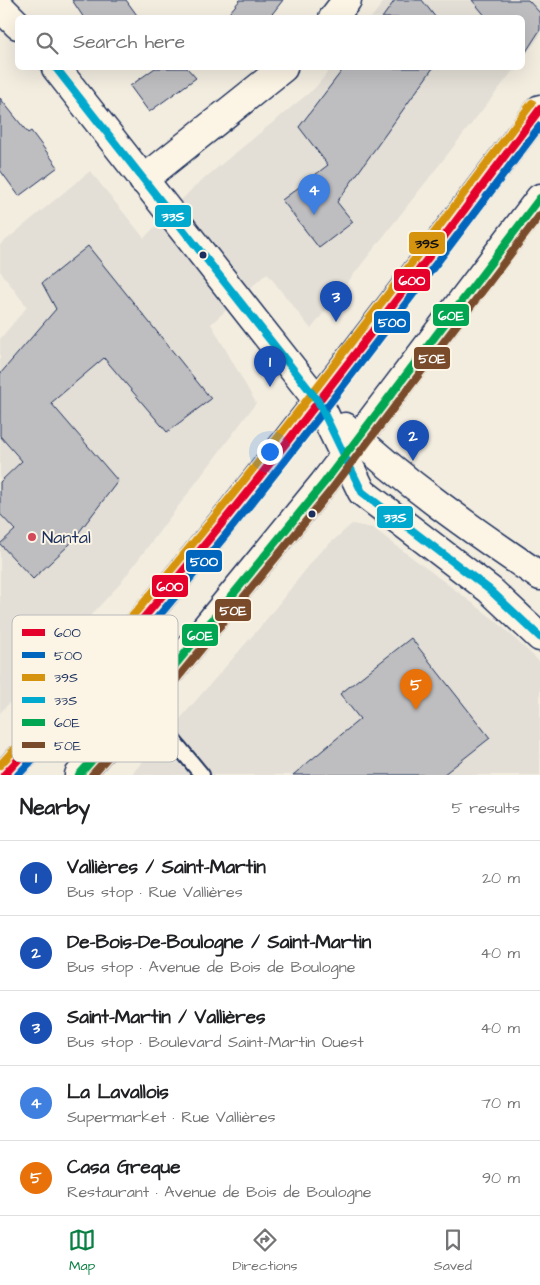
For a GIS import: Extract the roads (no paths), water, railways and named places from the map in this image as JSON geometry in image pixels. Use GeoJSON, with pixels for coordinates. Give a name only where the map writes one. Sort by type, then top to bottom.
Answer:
{"type":"FeatureCollection","features":[{"type":"Feature","properties":{"kind":"main road"},"geometry":{"type":"LineString","coordinates":[[335,15],[347,0]]}},
{"type":"Feature","properties":{"kind":"main road"},"geometry":{"type":"LineString","coordinates":[[0,7],[15,22]]}},
{"type":"Feature","properties":{"kind":"main road"},"geometry":{"type":"LineString","coordinates":[[58,70],[257,321],[318,401],[351,447],[362,492],[490,590],[540,637]]}},
{"type":"Feature","properties":{"kind":"main road"},"geometry":{"type":"LineString","coordinates":[[144,180],[281,70]]}},
{"type":"Feature","properties":{"kind":"main road"},"geometry":{"type":"LineString","coordinates":[[147,615],[318,401],[540,109]]}},
{"type":"Feature","properties":{"kind":"main road"},"geometry":{"type":"LineString","coordinates":[[178,661],[351,447],[540,198]]}},
{"type":"Feature","properties":{"kind":"main road"},"geometry":{"type":"LineString","coordinates":[[351,447],[393,470],[472,530],[540,576]]}},
{"type":"Feature","properties":{"kind":"main road"},"geometry":{"type":"LineString","coordinates":[[4,775],[16,762]]}},
{"type":"Feature","properties":{"kind":"main road"},"geometry":{"type":"LineString","coordinates":[[79,775],[90,762]]}},
{"type":"Feature","properties":{"kind":"lane"},"geometry":{"type":"LineString","coordinates":[[178,746],[202,775]]}},
{"type":"Feature","properties":{"kind":"place","name":"La Lavallois"},"geometry":{"type":"Point","coordinates":[314,215]}},
{"type":"Feature","properties":{"kind":"place","name":"Saint-Martin / Vallières"},"geometry":{"type":"Point","coordinates":[336,322]}},
{"type":"Feature","properties":{"kind":"place","name":"Vallières / Saint-Martin"},"geometry":{"type":"Point","coordinates":[270,387]}},
{"type":"Feature","properties":{"kind":"place","name":"De-Bois-De-Boulogne / Saint-Martin"},"geometry":{"type":"Point","coordinates":[413,461]}},
{"type":"Feature","properties":{"kind":"place","name":"Nantal"},"geometry":{"type":"Point","coordinates":[32,537]}},
{"type":"Feature","properties":{"kind":"place","name":"Casa Greque"},"geometry":{"type":"Point","coordinates":[416,710]}}]}
